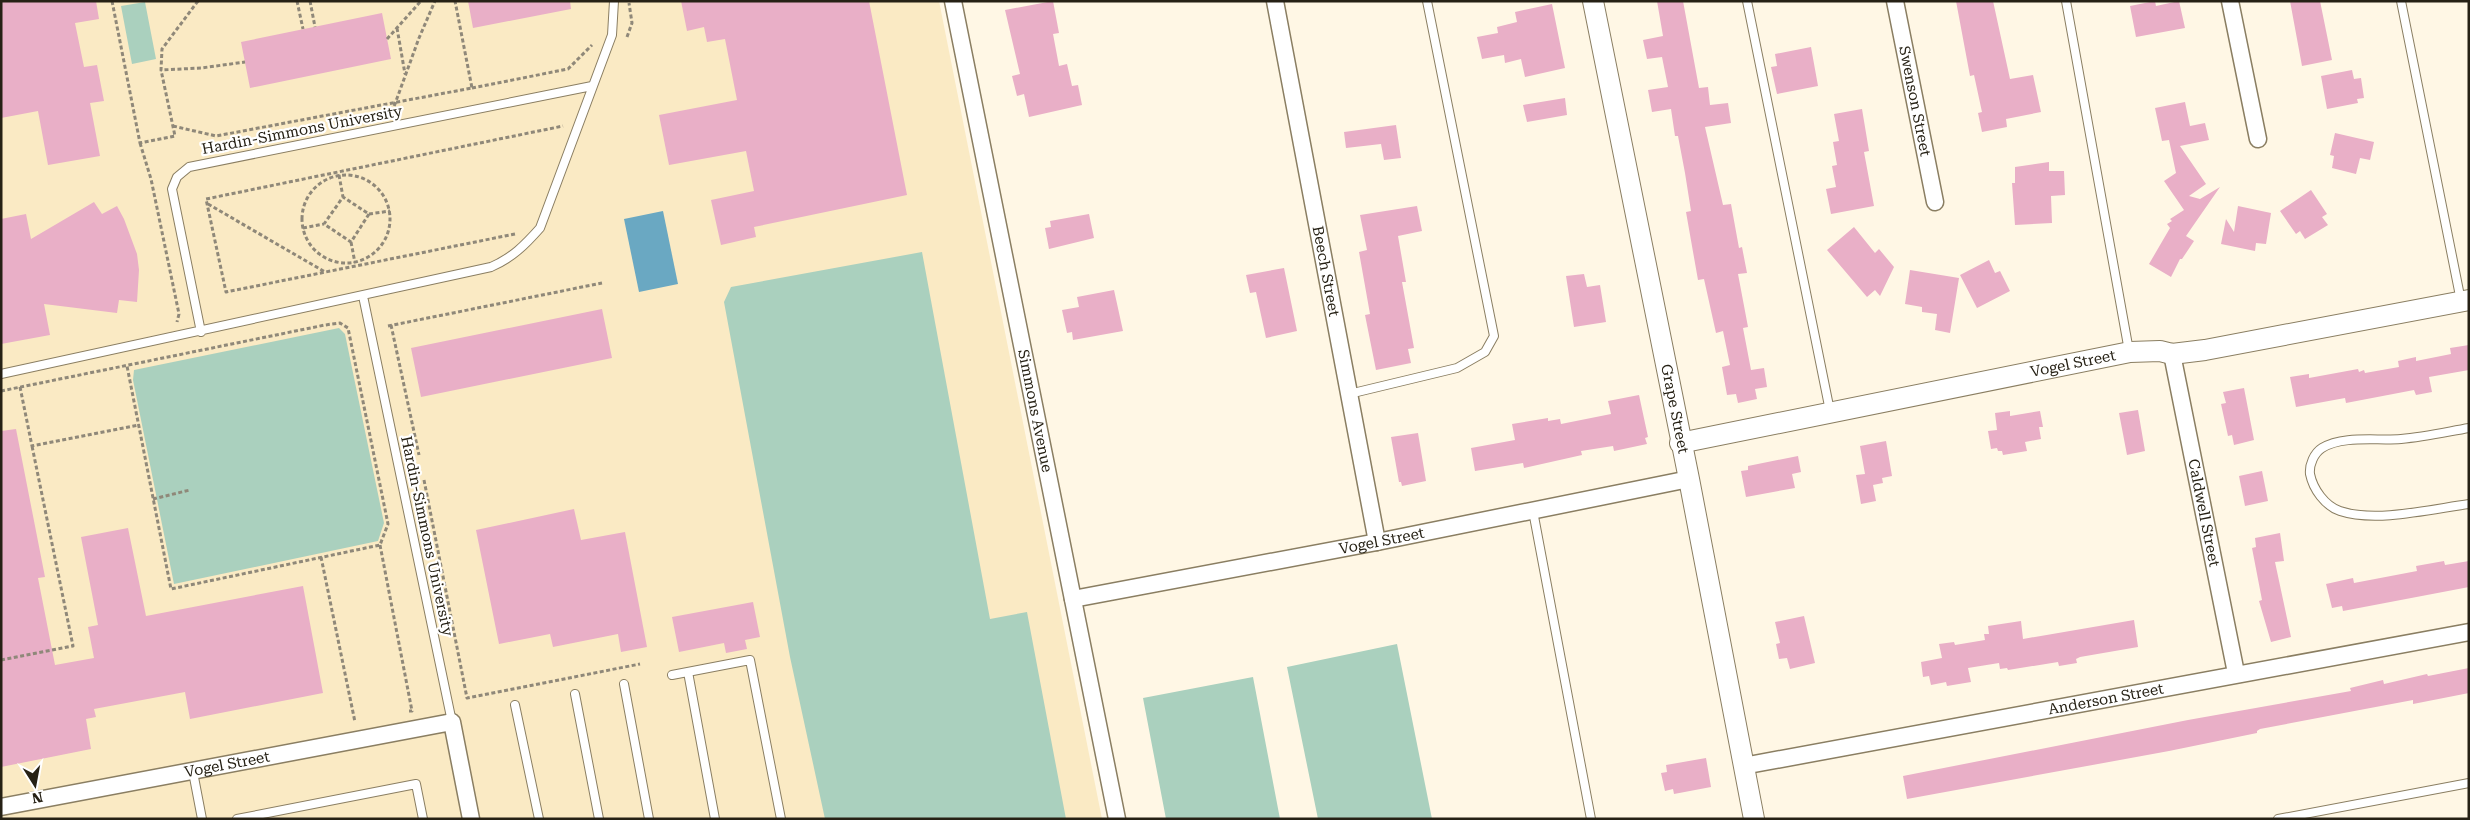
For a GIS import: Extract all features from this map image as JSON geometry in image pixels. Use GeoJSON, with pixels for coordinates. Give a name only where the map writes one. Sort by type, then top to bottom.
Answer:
{"type":"FeatureCollection","features":[{"type":"Feature","properties":{"kind":"street","name":"Simmons Avenue"},"geometry":{"type":"LineString","coordinates":[[953,1],[1117,819]]}},
{"type":"Feature","properties":{"kind":"street","name":"Beech Street"},"geometry":{"type":"LineString","coordinates":[[1275,1],[1377,542]]}},
{"type":"Feature","properties":{"kind":"street","name":"Grape Street"},"geometry":{"type":"LineString","coordinates":[[1593,1],[1680,443],[1689,479],[1754,819]]}},
{"type":"Feature","properties":{"kind":"street","name":"Swenson Street"},"geometry":{"type":"LineString","coordinates":[[1895,1],[1935,202]]}},
{"type":"Feature","properties":{"kind":"street"},"geometry":{"type":"LineString","coordinates":[[2230,1],[2258,139]]}},
{"type":"Feature","properties":{"kind":"street","name":"Vogel Street"},"geometry":{"type":"LineString","coordinates":[[1680,443],[2130,352],[2160,351],[2172,354],[2206,350],[2465,301]]}},
{"type":"Feature","properties":{"kind":"street","name":"Caldwell Street"},"geometry":{"type":"LineString","coordinates":[[2172,354],[2236,673]]}},
{"type":"Feature","properties":{"kind":"street","name":"Vogel Street"},"geometry":{"type":"LineString","coordinates":[[1073,599],[1377,542],[1689,479]]}},
{"type":"Feature","properties":{"kind":"street","name":"Anderson Street"},"geometry":{"type":"LineString","coordinates":[[1743,766],[2236,673],[2469,632]]}},
{"type":"Feature","properties":{"kind":"street","name":"Vogel Street"},"geometry":{"type":"LineString","coordinates":[[1,807],[452,722]]}},
{"type":"Feature","properties":{"kind":"street"},"geometry":{"type":"LineString","coordinates":[[452,722],[471,819]]}},
{"type":"Feature","properties":{"kind":"lane"},"geometry":{"type":"LineString","coordinates":[[1,374],[363,296],[491,267],[507,260],[525,246],[540,228],[612,35],[614,1]]}},
{"type":"Feature","properties":{"kind":"lane"},"geometry":{"type":"LineString","coordinates":[[1349,394],[1457,368],[1485,352],[1494,336],[1427,1]]}},
{"type":"Feature","properties":{"kind":"lane"},"geometry":{"type":"LineString","coordinates":[[1747,1],[1830,413]]}},
{"type":"Feature","properties":{"kind":"lane"},"geometry":{"type":"LineString","coordinates":[[2066,1],[2130,352]]}},
{"type":"Feature","properties":{"kind":"lane"},"geometry":{"type":"LineString","coordinates":[[2401,1],[2465,301]]}},
{"type":"Feature","properties":{"kind":"lane","name":"Hardin-Simmons University"},"geometry":{"type":"LineString","coordinates":[[201,332],[172,189],[177,177],[189,167],[592,86]]}},
{"type":"Feature","properties":{"kind":"lane","name":"Hardin-Simmons University"},"geometry":{"type":"LineString","coordinates":[[363,296],[452,722]]}},
{"type":"Feature","properties":{"kind":"lane"},"geometry":{"type":"LineString","coordinates":[[2469,428],[2400,439],[2333,443],[2320,448],[2313,457],[2310,472],[2314,486],[2325,501],[2339,511],[2362,515],[2395,514],[2469,504]]}},
{"type":"Feature","properties":{"kind":"lane"},"geometry":{"type":"LineString","coordinates":[[1533,511],[1591,819]]}},
{"type":"Feature","properties":{"kind":"lane"},"geometry":{"type":"LineString","coordinates":[[672,675],[750,660],[781,819]]}},
{"type":"Feature","properties":{"kind":"lane"},"geometry":{"type":"LineString","coordinates":[[688,672],[715,819]]}},
{"type":"Feature","properties":{"kind":"lane"},"geometry":{"type":"LineString","coordinates":[[624,684],[649,819]]}},
{"type":"Feature","properties":{"kind":"lane"},"geometry":{"type":"LineString","coordinates":[[575,694],[599,819]]}},
{"type":"Feature","properties":{"kind":"lane"},"geometry":{"type":"LineString","coordinates":[[515,705],[539,819]]}},
{"type":"Feature","properties":{"kind":"lane"},"geometry":{"type":"LineString","coordinates":[[193,772],[202,819]]}},
{"type":"Feature","properties":{"kind":"lane"},"geometry":{"type":"LineString","coordinates":[[2278,819],[2469,783]]}},
{"type":"Feature","properties":{"kind":"lane"},"geometry":{"type":"LineString","coordinates":[[238,819],[416,784],[423,819]]}},
{"type":"Feature","properties":{"kind":"path"},"geometry":{"type":"LineString","coordinates":[[112,1],[140,143],[151,179],[179,314],[178,321],[173,327]]}},
{"type":"Feature","properties":{"kind":"path"},"geometry":{"type":"LineString","coordinates":[[140,143],[175,136],[161,70],[162,49],[198,1]]}},
{"type":"Feature","properties":{"kind":"path"},"geometry":{"type":"LineString","coordinates":[[297,1],[303,29]]}},
{"type":"Feature","properties":{"kind":"path"},"geometry":{"type":"LineString","coordinates":[[310,1],[315,27]]}},
{"type":"Feature","properties":{"kind":"path"},"geometry":{"type":"LineString","coordinates":[[387,39],[421,1]]}},
{"type":"Feature","properties":{"kind":"path"},"geometry":{"type":"LineString","coordinates":[[386,127],[435,1]]}},
{"type":"Feature","properties":{"kind":"path"},"geometry":{"type":"LineString","coordinates":[[455,1],[472,88]]}},
{"type":"Feature","properties":{"kind":"path"},"geometry":{"type":"LineString","coordinates":[[397,28],[406,74]]}},
{"type":"Feature","properties":{"kind":"path"},"geometry":{"type":"LineString","coordinates":[[173,126],[216,136],[395,104],[568,69],[594,43]]}},
{"type":"Feature","properties":{"kind":"path"},"geometry":{"type":"LineString","coordinates":[[161,70],[201,68],[245,62]]}},
{"type":"Feature","properties":{"kind":"path"},"geometry":{"type":"LineString","coordinates":[[523,232],[355,264],[226,292],[206,199],[338,174],[563,126]]}},
{"type":"Feature","properties":{"kind":"path"},"geometry":{"type":"LineString","coordinates":[[324,224],[342,197],[338,174]]}},
{"type":"Feature","properties":{"kind":"path"},"geometry":{"type":"LineString","coordinates":[[338,174],[352,176],[375,186],[383,194],[390,211],[389,230],[385,242],[367,259],[355,264],[332,262],[322,256],[306,239],[303,228],[304,204],[310,194],[323,182],[338,174]]}},
{"type":"Feature","properties":{"kind":"path"},"geometry":{"type":"LineString","coordinates":[[342,197],[369,214],[390,211]]}},
{"type":"Feature","properties":{"kind":"path"},"geometry":{"type":"LineString","coordinates":[[207,203],[325,272]]}},
{"type":"Feature","properties":{"kind":"path"},"geometry":{"type":"LineString","coordinates":[[355,264],[351,242],[369,214]]}},
{"type":"Feature","properties":{"kind":"path"},"geometry":{"type":"LineString","coordinates":[[303,228],[324,224],[351,242]]}},
{"type":"Feature","properties":{"kind":"path"},"geometry":{"type":"LineString","coordinates":[[419,455],[390,326],[602,283]]}},
{"type":"Feature","properties":{"kind":"path"},"geometry":{"type":"LineString","coordinates":[[1,391],[324,325],[340,323],[348,328],[388,524],[380,545],[412,711],[402,713]]}},
{"type":"Feature","properties":{"kind":"path"},"geometry":{"type":"LineString","coordinates":[[127,366],[171,589],[380,545]]}},
{"type":"Feature","properties":{"kind":"path"},"geometry":{"type":"LineString","coordinates":[[1,660],[73,646],[20,387]]}},
{"type":"Feature","properties":{"kind":"path"},"geometry":{"type":"LineString","coordinates":[[32,446],[138,425]]}},
{"type":"Feature","properties":{"kind":"path"},"geometry":{"type":"LineString","coordinates":[[424,480],[467,698],[640,664]]}},
{"type":"Feature","properties":{"kind":"path"},"geometry":{"type":"LineString","coordinates":[[153,499],[190,490]]}},
{"type":"Feature","properties":{"kind":"path"},"geometry":{"type":"LineString","coordinates":[[321,557],[355,722]]}},
{"type":"Feature","properties":{"kind":"path"},"geometry":{"type":"LineString","coordinates":[[346,724],[364,720]]}},
{"type":"Feature","properties":{"kind":"shaded area"},"geometry":{"type":"Polygon","coordinates":[[[1,1],[939,1],[1102,819],[1,819],[1,1]]]}},
{"type":"Feature","properties":{"kind":"green space"},"geometry":{"type":"Polygon","coordinates":[[[145,2],[156,59],[132,64],[121,6],[145,2]]]}},
{"type":"Feature","properties":{"kind":"green space"},"geometry":{"type":"Polygon","coordinates":[[[922,252],[990,619],[1027,612],[1066,819],[825,819],[790,657],[724,302],[731,287],[922,252]]]}},
{"type":"Feature","properties":{"kind":"green space"},"geometry":{"type":"Polygon","coordinates":[[[339,328],[345,334],[384,523],[378,541],[174,584],[133,380],[134,370],[339,328]]]}},
{"type":"Feature","properties":{"kind":"green space"},"geometry":{"type":"Polygon","coordinates":[[[1397,644],[1432,819],[1318,819],[1287,667],[1397,644]]]}},
{"type":"Feature","properties":{"kind":"green space"},"geometry":{"type":"Polygon","coordinates":[[[1253,677],[1280,819],[1166,819],[1143,698],[1253,677]]]}},
{"type":"Feature","properties":{"kind":"water"},"geometry":{"type":"Polygon","coordinates":[[[663,211],[678,284],[639,292],[624,219],[663,211]]]}},
{"type":"Feature","properties":{"kind":"building"},"geometry":{"type":"Polygon","coordinates":[[[1,1],[96,1],[99,19],[75,23],[84,67],[97,65],[104,101],[90,103],[100,156],[48,165],[38,111],[1,118],[1,1]]]}},
{"type":"Feature","properties":{"kind":"building"},"geometry":{"type":"Polygon","coordinates":[[[468,1],[570,1],[571,9],[473,28],[468,1]]]}},
{"type":"Feature","properties":{"kind":"building"},"geometry":{"type":"Polygon","coordinates":[[[681,1],[869,1],[907,195],[754,227],[756,237],[721,245],[711,200],[754,191],[746,151],[669,165],[659,115],[737,100],[725,39],[707,42],[704,27],[687,31],[681,1]]]}},
{"type":"Feature","properties":{"kind":"building"},"geometry":{"type":"Polygon","coordinates":[[[1053,1],[1059,33],[1053,34],[1059,66],[1067,64],[1072,86],[1078,85],[1082,105],[1029,117],[1024,94],[1017,96],[1012,76],[1020,74],[1005,10],[1053,1]]]}},
{"type":"Feature","properties":{"kind":"building"},"geometry":{"type":"Polygon","coordinates":[[[1657,1],[1683,1],[1699,88],[1708,87],[1710,105],[1728,103],[1731,123],[1705,127],[1723,205],[1731,204],[1739,248],[1742,247],[1747,273],[1738,274],[1748,327],[1743,328],[1751,370],[1764,368],[1767,387],[1755,389],[1757,399],[1738,403],[1736,394],[1727,395],[1722,367],[1730,365],[1723,331],[1716,333],[1704,279],[1698,280],[1686,212],[1691,211],[1685,173],[1678,136],[1675,136],[1671,109],[1652,112],[1648,90],[1668,87],[1662,57],[1647,59],[1643,40],[1663,36],[1657,1]]]}},
{"type":"Feature","properties":{"kind":"building"},"geometry":{"type":"Polygon","coordinates":[[[1956,1],[1993,1],[2010,79],[2033,75],[2041,112],[2006,119],[2007,127],[1982,132],[1978,113],[1982,112],[1974,75],[1970,76],[1956,1]]]}},
{"type":"Feature","properties":{"kind":"building"},"geometry":{"type":"Polygon","coordinates":[[[2155,1],[2156,6],[2179,1],[2185,28],[2136,37],[2130,6],[2155,1]]]}},
{"type":"Feature","properties":{"kind":"building"},"geometry":{"type":"Polygon","coordinates":[[[2290,1],[2320,1],[2332,60],[2302,66],[2290,1]]]}},
{"type":"Feature","properties":{"kind":"building"},"geometry":{"type":"Polygon","coordinates":[[[1552,4],[1565,68],[1525,77],[1521,59],[1505,63],[1504,55],[1482,59],[1477,37],[1498,33],[1497,27],[1517,22],[1515,12],[1552,4]]]}},
{"type":"Feature","properties":{"kind":"building"},"geometry":{"type":"Polygon","coordinates":[[[382,13],[391,59],[250,88],[241,42],[382,13]]]}},
{"type":"Feature","properties":{"kind":"building"},"geometry":{"type":"Polygon","coordinates":[[[1811,47],[1818,86],[1777,94],[1771,67],[1777,66],[1775,54],[1811,47]]]}},
{"type":"Feature","properties":{"kind":"building"},"geometry":{"type":"Polygon","coordinates":[[[2352,70],[2354,79],[2361,78],[2364,98],[2357,99],[2358,103],[2327,109],[2321,76],[2352,70]]]}},
{"type":"Feature","properties":{"kind":"building"},"geometry":{"type":"Polygon","coordinates":[[[1565,98],[1567,115],[1527,122],[1523,105],[1565,98]]]}},
{"type":"Feature","properties":{"kind":"building"},"geometry":{"type":"Polygon","coordinates":[[[2185,102],[2190,126],[2205,123],[2209,140],[2180,146],[2206,184],[2189,196],[2200,199],[2220,187],[2186,236],[2194,241],[2182,259],[2180,259],[2171,277],[2149,264],[2170,228],[2167,224],[2172,221],[2170,219],[2184,210],[2164,181],[2176,173],[2169,140],[2162,141],[2155,108],[2185,102]]]}},
{"type":"Feature","properties":{"kind":"building"},"geometry":{"type":"Polygon","coordinates":[[[1862,109],[1869,151],[1864,152],[1874,206],[1831,214],[1826,189],[1836,187],[1832,166],[1837,165],[1833,142],[1839,141],[1834,114],[1862,109]]]}},
{"type":"Feature","properties":{"kind":"building"},"geometry":{"type":"Polygon","coordinates":[[[1396,125],[1401,158],[1384,160],[1381,144],[1346,148],[1344,132],[1396,125]]]}},
{"type":"Feature","properties":{"kind":"building"},"geometry":{"type":"Polygon","coordinates":[[[2335,133],[2374,142],[2370,160],[2360,158],[2356,174],[2332,168],[2334,156],[2330,155],[2335,133]]]}},
{"type":"Feature","properties":{"kind":"building"},"geometry":{"type":"Polygon","coordinates":[[[2049,162],[2049,171],[2064,171],[2065,195],[2051,196],[2052,223],[2015,225],[2012,183],[2015,183],[2015,167],[2049,162]]]}},
{"type":"Feature","properties":{"kind":"building"},"geometry":{"type":"Polygon","coordinates":[[[2311,190],[2327,214],[2322,217],[2328,225],[2305,239],[2300,231],[2296,234],[2280,211],[2311,190]]]}},
{"type":"Feature","properties":{"kind":"building"},"geometry":{"type":"Polygon","coordinates":[[[94,202],[102,214],[117,206],[124,219],[137,254],[139,270],[137,302],[119,300],[117,313],[44,304],[50,335],[1,344],[1,219],[26,214],[31,239],[94,202]]]}},
{"type":"Feature","properties":{"kind":"building"},"geometry":{"type":"Polygon","coordinates":[[[1417,206],[1422,231],[1398,236],[1406,282],[1402,282],[1414,348],[1408,349],[1411,363],[1376,370],[1365,315],[1370,314],[1359,252],[1367,250],[1360,215],[1417,206]]]}},
{"type":"Feature","properties":{"kind":"building"},"geometry":{"type":"Polygon","coordinates":[[[2238,206],[2271,213],[2266,244],[2256,243],[2255,251],[2221,244],[2226,219],[2234,232],[2238,206]]]}},
{"type":"Feature","properties":{"kind":"building"},"geometry":{"type":"Polygon","coordinates":[[[1089,214],[1094,238],[1049,249],[1045,228],[1051,227],[1050,221],[1089,214]]]}},
{"type":"Feature","properties":{"kind":"building"},"geometry":{"type":"Polygon","coordinates":[[[1854,227],[1875,253],[1879,249],[1894,267],[1880,296],[1875,290],[1867,297],[1827,250],[1854,227]]]}},
{"type":"Feature","properties":{"kind":"building"},"geometry":{"type":"Polygon","coordinates":[[[1989,260],[1995,273],[2000,271],[2010,291],[1977,308],[1960,275],[1989,260]]]}},
{"type":"Feature","properties":{"kind":"building"},"geometry":{"type":"Polygon","coordinates":[[[1284,268],[1297,331],[1266,338],[1256,292],[1250,293],[1246,275],[1284,268]]]}},
{"type":"Feature","properties":{"kind":"building"},"geometry":{"type":"Polygon","coordinates":[[[1910,270],[1959,278],[1950,333],[1935,330],[1937,314],[1922,312],[1922,307],[1905,304],[1910,270]]]}},
{"type":"Feature","properties":{"kind":"building"},"geometry":{"type":"Polygon","coordinates":[[[1584,274],[1587,287],[1600,285],[1606,322],[1574,327],[1566,276],[1584,274]]]}},
{"type":"Feature","properties":{"kind":"building"},"geometry":{"type":"Polygon","coordinates":[[[1114,290],[1123,331],[1073,340],[1072,332],[1067,333],[1062,310],[1079,307],[1077,297],[1114,290]]]}},
{"type":"Feature","properties":{"kind":"building"},"geometry":{"type":"Polygon","coordinates":[[[602,309],[612,358],[421,397],[411,348],[602,309]]]}},
{"type":"Feature","properties":{"kind":"building"},"geometry":{"type":"Polygon","coordinates":[[[2469,345],[2469,370],[2429,377],[2432,392],[2416,395],[2414,390],[2346,403],[2345,398],[2296,407],[2290,377],[2309,374],[2309,378],[2358,369],[2359,372],[2364,370],[2365,373],[2399,367],[2398,361],[2416,357],[2416,361],[2451,354],[2450,348],[2469,345]]]}},
{"type":"Feature","properties":{"kind":"building"},"geometry":{"type":"Polygon","coordinates":[[[2244,388],[2254,440],[2234,445],[2232,435],[2228,436],[2221,404],[2226,403],[2223,392],[2244,388]]]}},
{"type":"Feature","properties":{"kind":"building"},"geometry":{"type":"Polygon","coordinates":[[[1639,395],[1648,437],[1645,438],[1647,444],[1614,451],[1613,446],[1581,451],[1582,455],[1524,468],[1523,463],[1475,471],[1471,448],[1515,440],[1512,424],[1548,418],[1548,421],[1560,419],[1561,424],[1611,414],[1608,401],[1639,395]]]}},
{"type":"Feature","properties":{"kind":"building"},"geometry":{"type":"Polygon","coordinates":[[[2138,410],[2145,451],[2127,455],[2119,413],[2138,410]]]}},
{"type":"Feature","properties":{"kind":"building"},"geometry":{"type":"Polygon","coordinates":[[[2010,411],[2010,416],[2040,411],[2043,427],[2039,427],[2041,439],[2025,442],[2027,451],[2003,455],[2002,451],[1998,451],[1997,448],[1991,449],[1988,431],[1997,430],[1995,413],[2010,411]]]}},
{"type":"Feature","properties":{"kind":"building"},"geometry":{"type":"Polygon","coordinates":[[[16,429],[45,577],[38,578],[55,665],[94,658],[88,627],[98,625],[81,537],[128,528],[146,616],[303,586],[323,693],[190,719],[185,692],[94,709],[96,717],[86,719],[91,749],[1,767],[1,431],[16,429]]]}},
{"type":"Feature","properties":{"kind":"building"},"geometry":{"type":"Polygon","coordinates":[[[1418,433],[1426,481],[1402,486],[1401,482],[1399,482],[1391,437],[1418,433]]]}},
{"type":"Feature","properties":{"kind":"building"},"geometry":{"type":"Polygon","coordinates":[[[1886,441],[1892,476],[1882,478],[1883,483],[1873,485],[1876,501],[1861,504],[1856,475],[1865,474],[1860,446],[1886,441]]]}},
{"type":"Feature","properties":{"kind":"building"},"geometry":{"type":"Polygon","coordinates":[[[1798,456],[1801,472],[1792,474],[1795,488],[1746,497],[1741,471],[1748,470],[1748,466],[1798,456]]]}},
{"type":"Feature","properties":{"kind":"building"},"geometry":{"type":"Polygon","coordinates":[[[2262,471],[2268,501],[2245,506],[2239,476],[2262,471]]]}},
{"type":"Feature","properties":{"kind":"building"},"geometry":{"type":"Polygon","coordinates":[[[574,509],[581,540],[625,532],[647,647],[621,652],[618,634],[553,647],[550,634],[499,644],[476,530],[574,509]]]}},
{"type":"Feature","properties":{"kind":"building"},"geometry":{"type":"Polygon","coordinates":[[[2280,533],[2284,561],[2275,562],[2291,637],[2271,642],[2259,601],[2262,600],[2252,548],[2256,547],[2255,538],[2280,533]]]}},
{"type":"Feature","properties":{"kind":"building"},"geometry":{"type":"Polygon","coordinates":[[[2444,561],[2445,565],[2469,561],[2469,587],[2343,611],[2342,606],[2332,608],[2326,584],[2353,578],[2354,583],[2417,571],[2416,566],[2444,561]]]}},
{"type":"Feature","properties":{"kind":"building"},"geometry":{"type":"Polygon","coordinates":[[[753,602],[760,637],[745,640],[747,649],[726,653],[724,643],[679,652],[672,617],[753,602]]]}},
{"type":"Feature","properties":{"kind":"building"},"geometry":{"type":"Polygon","coordinates":[[[1804,616],[1815,663],[1790,669],[1787,658],[1779,659],[1776,644],[1780,643],[1775,622],[1804,616]]]}},
{"type":"Feature","properties":{"kind":"building"},"geometry":{"type":"Polygon","coordinates":[[[2134,620],[2138,647],[2080,657],[2076,659],[2077,663],[2059,666],[2058,662],[2008,670],[2007,668],[2000,669],[1999,663],[1968,668],[1971,682],[1947,686],[1946,682],[1931,685],[1929,676],[1923,677],[1921,662],[1942,658],[1939,644],[1954,642],[1955,645],[1985,640],[1984,634],[1989,634],[1988,626],[2021,621],[2023,639],[2134,620]]]}},
{"type":"Feature","properties":{"kind":"building"},"geometry":{"type":"Polygon","coordinates":[[[2469,668],[2469,693],[2413,704],[2413,700],[2365,709],[2260,729],[2257,733],[2169,751],[1907,799],[1903,776],[2188,720],[2351,691],[2350,688],[2383,680],[2384,684],[2427,674],[2428,676],[2469,668]]]}},
{"type":"Feature","properties":{"kind":"building"},"geometry":{"type":"Polygon","coordinates":[[[1706,758],[1711,787],[1674,794],[1673,789],[1665,791],[1661,773],[1667,772],[1666,765],[1706,758]]]}}]}
